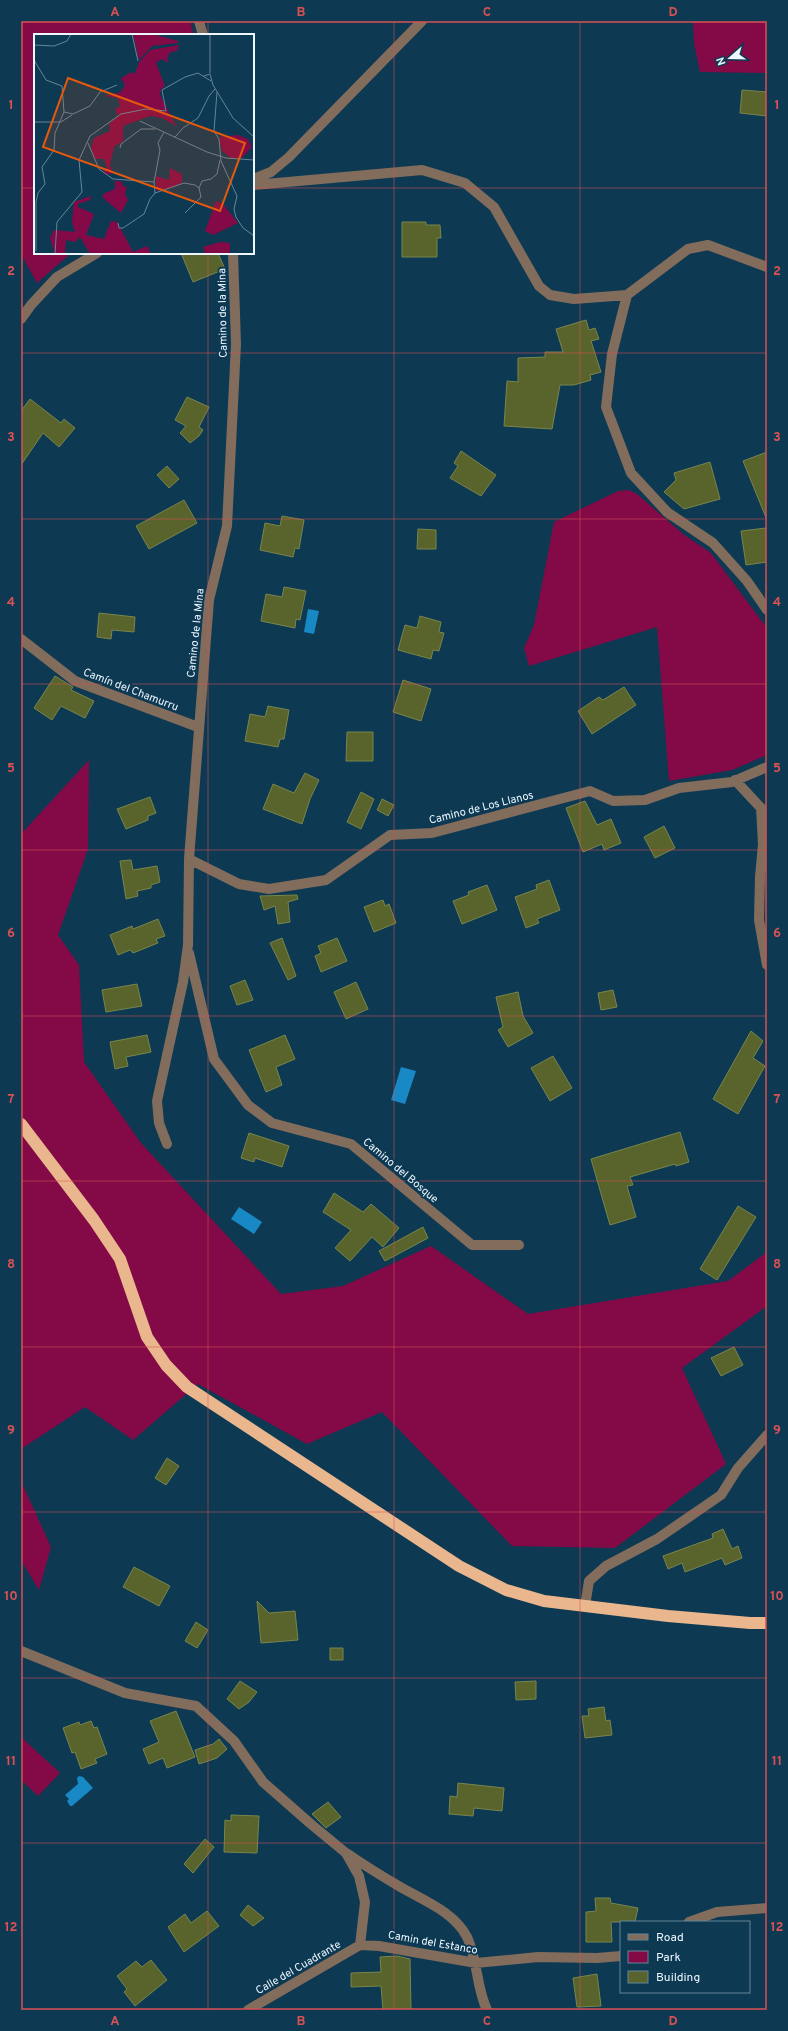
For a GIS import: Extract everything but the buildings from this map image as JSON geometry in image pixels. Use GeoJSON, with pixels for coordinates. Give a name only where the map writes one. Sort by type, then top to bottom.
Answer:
{"type":"FeatureCollection","features":[{"type":"Feature","properties":{"kind":"highway"},"geometry":{"type":"LineString","coordinates":[[21,1124],[94,1220],[120,1259],[147,1337],[166,1366],[187,1387],[459,1566],[506,1590],[544,1601],[668,1616],[750,1624],[767,1623]]}},
{"type":"Feature","properties":{"kind":"street"},"geometry":{"type":"LineString","coordinates":[[199,21],[203,34]]}},
{"type":"Feature","properties":{"kind":"street"},"geometry":{"type":"LineString","coordinates":[[254,179],[271,172],[288,157],[422,21]]}},
{"type":"Feature","properties":{"kind":"street"},"geometry":{"type":"LineString","coordinates":[[254,185],[422,170],[465,183],[494,207],[539,286],[550,295],[574,299],[628,295],[688,249],[708,245],[767,267]]}},
{"type":"Feature","properties":{"kind":"street"},"geometry":{"type":"LineString","coordinates":[[21,319],[31,304],[57,277],[95,254]]}},
{"type":"Feature","properties":{"kind":"street","name":"Camino de la Mina"},"geometry":{"type":"LineString","coordinates":[[188,945],[189,859],[209,600],[227,526],[236,344],[233,254]]}},
{"type":"Feature","properties":{"kind":"street"},"geometry":{"type":"LineString","coordinates":[[628,295],[612,354],[606,407],[631,473],[667,512],[713,543],[747,581],[767,610]]}},
{"type":"Feature","properties":{"kind":"street","name":"Camín del Chamurru"},"geometry":{"type":"LineString","coordinates":[[21,639],[75,681],[198,727]]}},
{"type":"Feature","properties":{"kind":"street","name":"Camino de Los Llanos"},"geometry":{"type":"LineString","coordinates":[[189,859],[239,884],[269,889],[326,880],[390,835],[432,833],[590,791],[613,801],[646,800],[679,788],[735,780],[767,767]]}},
{"type":"Feature","properties":{"kind":"street"},"geometry":{"type":"LineString","coordinates":[[735,780],[761,808],[763,844],[760,876],[760,920],[767,965]]}},
{"type":"Feature","properties":{"kind":"street"},"geometry":{"type":"LineString","coordinates":[[167,1144],[159,1123],[157,1101],[183,982],[188,945]]}},
{"type":"Feature","properties":{"kind":"street","name":"Camino del Bosque"},"geometry":{"type":"LineString","coordinates":[[188,945],[214,1058],[248,1105],[272,1123],[351,1144],[472,1245],[519,1245]]}},
{"type":"Feature","properties":{"kind":"street"},"geometry":{"type":"LineString","coordinates":[[585,1606],[589,1581],[606,1566],[657,1539],[721,1495],[738,1468],[767,1435]]}},
{"type":"Feature","properties":{"kind":"street"},"geometry":{"type":"LineString","coordinates":[[21,1651],[125,1693],[196,1706],[234,1741],[263,1782],[312,1826],[346,1853],[440,1910],[459,1926],[467,1937],[476,1963],[477,1978],[487,2010]]}},
{"type":"Feature","properties":{"kind":"street"},"geometry":{"type":"LineString","coordinates":[[346,1853],[360,1876],[365,1902],[360,1945]]}},
{"type":"Feature","properties":{"kind":"street"},"geometry":{"type":"LineString","coordinates":[[692,1921],[716,1912],[767,1908]]}},
{"type":"Feature","properties":{"kind":"street","name":"Camin del Estanco"},"geometry":{"type":"LineString","coordinates":[[360,1945],[379,1946],[476,1963],[538,1957],[597,1958],[620,1956]]}},
{"type":"Feature","properties":{"kind":"street","name":"Calle del Cuadrante"},"geometry":{"type":"LineString","coordinates":[[248,2010],[360,1945]]}},
{"type":"Feature","properties":{"kind":"green space"},"geometry":{"type":"Polygon","coordinates":[[[21,21],[190,21],[194,34],[34,34],[34,254],[70,254],[37,283],[21,254],[21,21]]]}},
{"type":"Feature","properties":{"kind":"green space"},"geometry":{"type":"Polygon","coordinates":[[[693,21],[767,21],[767,73],[700,72],[694,44],[693,21]]]}},
{"type":"Feature","properties":{"kind":"green space"},"geometry":{"type":"Polygon","coordinates":[[[629,490],[637,494],[683,534],[711,553],[767,628],[767,755],[732,770],[669,781],[657,627],[529,666],[524,648],[534,625],[554,522],[618,491],[629,490]]]}},
{"type":"Feature","properties":{"kind":"green space"},"geometry":{"type":"Polygon","coordinates":[[[89,760],[88,849],[58,935],[79,965],[84,1062],[141,1143],[281,1294],[343,1286],[431,1246],[528,1314],[728,1281],[767,1252],[767,1306],[682,1368],[726,1464],[615,1548],[512,1546],[382,1412],[307,1444],[198,1384],[133,1440],[85,1407],[21,1449],[21,834],[89,760]]]}},
{"type":"Feature","properties":{"kind":"green space"},"geometry":{"type":"Polygon","coordinates":[[[21,1481],[51,1547],[39,1590],[21,1560],[21,1481]]]}},
{"type":"Feature","properties":{"kind":"green space"},"geometry":{"type":"Polygon","coordinates":[[[21,1737],[60,1773],[38,1796],[21,1780],[21,1737]]]}},
{"type":"Feature","properties":{"kind":"water"},"geometry":{"type":"Polygon","coordinates":[[[308,609],[319,611],[314,634],[304,632],[308,609]]]}},
{"type":"Feature","properties":{"kind":"water"},"geometry":{"type":"Polygon","coordinates":[[[401,1067],[416,1071],[405,1104],[391,1100],[401,1067]]]}},
{"type":"Feature","properties":{"kind":"water"},"geometry":{"type":"Polygon","coordinates":[[[239,1207],[262,1222],[254,1234],[231,1219],[239,1207]]]}},
{"type":"Feature","properties":{"kind":"water"},"geometry":{"type":"Polygon","coordinates":[[[79,1776],[83,1777],[93,1788],[72,1806],[70,1806],[67,1801],[69,1799],[65,1795],[78,1784],[77,1778],[79,1776]]]}}]}
